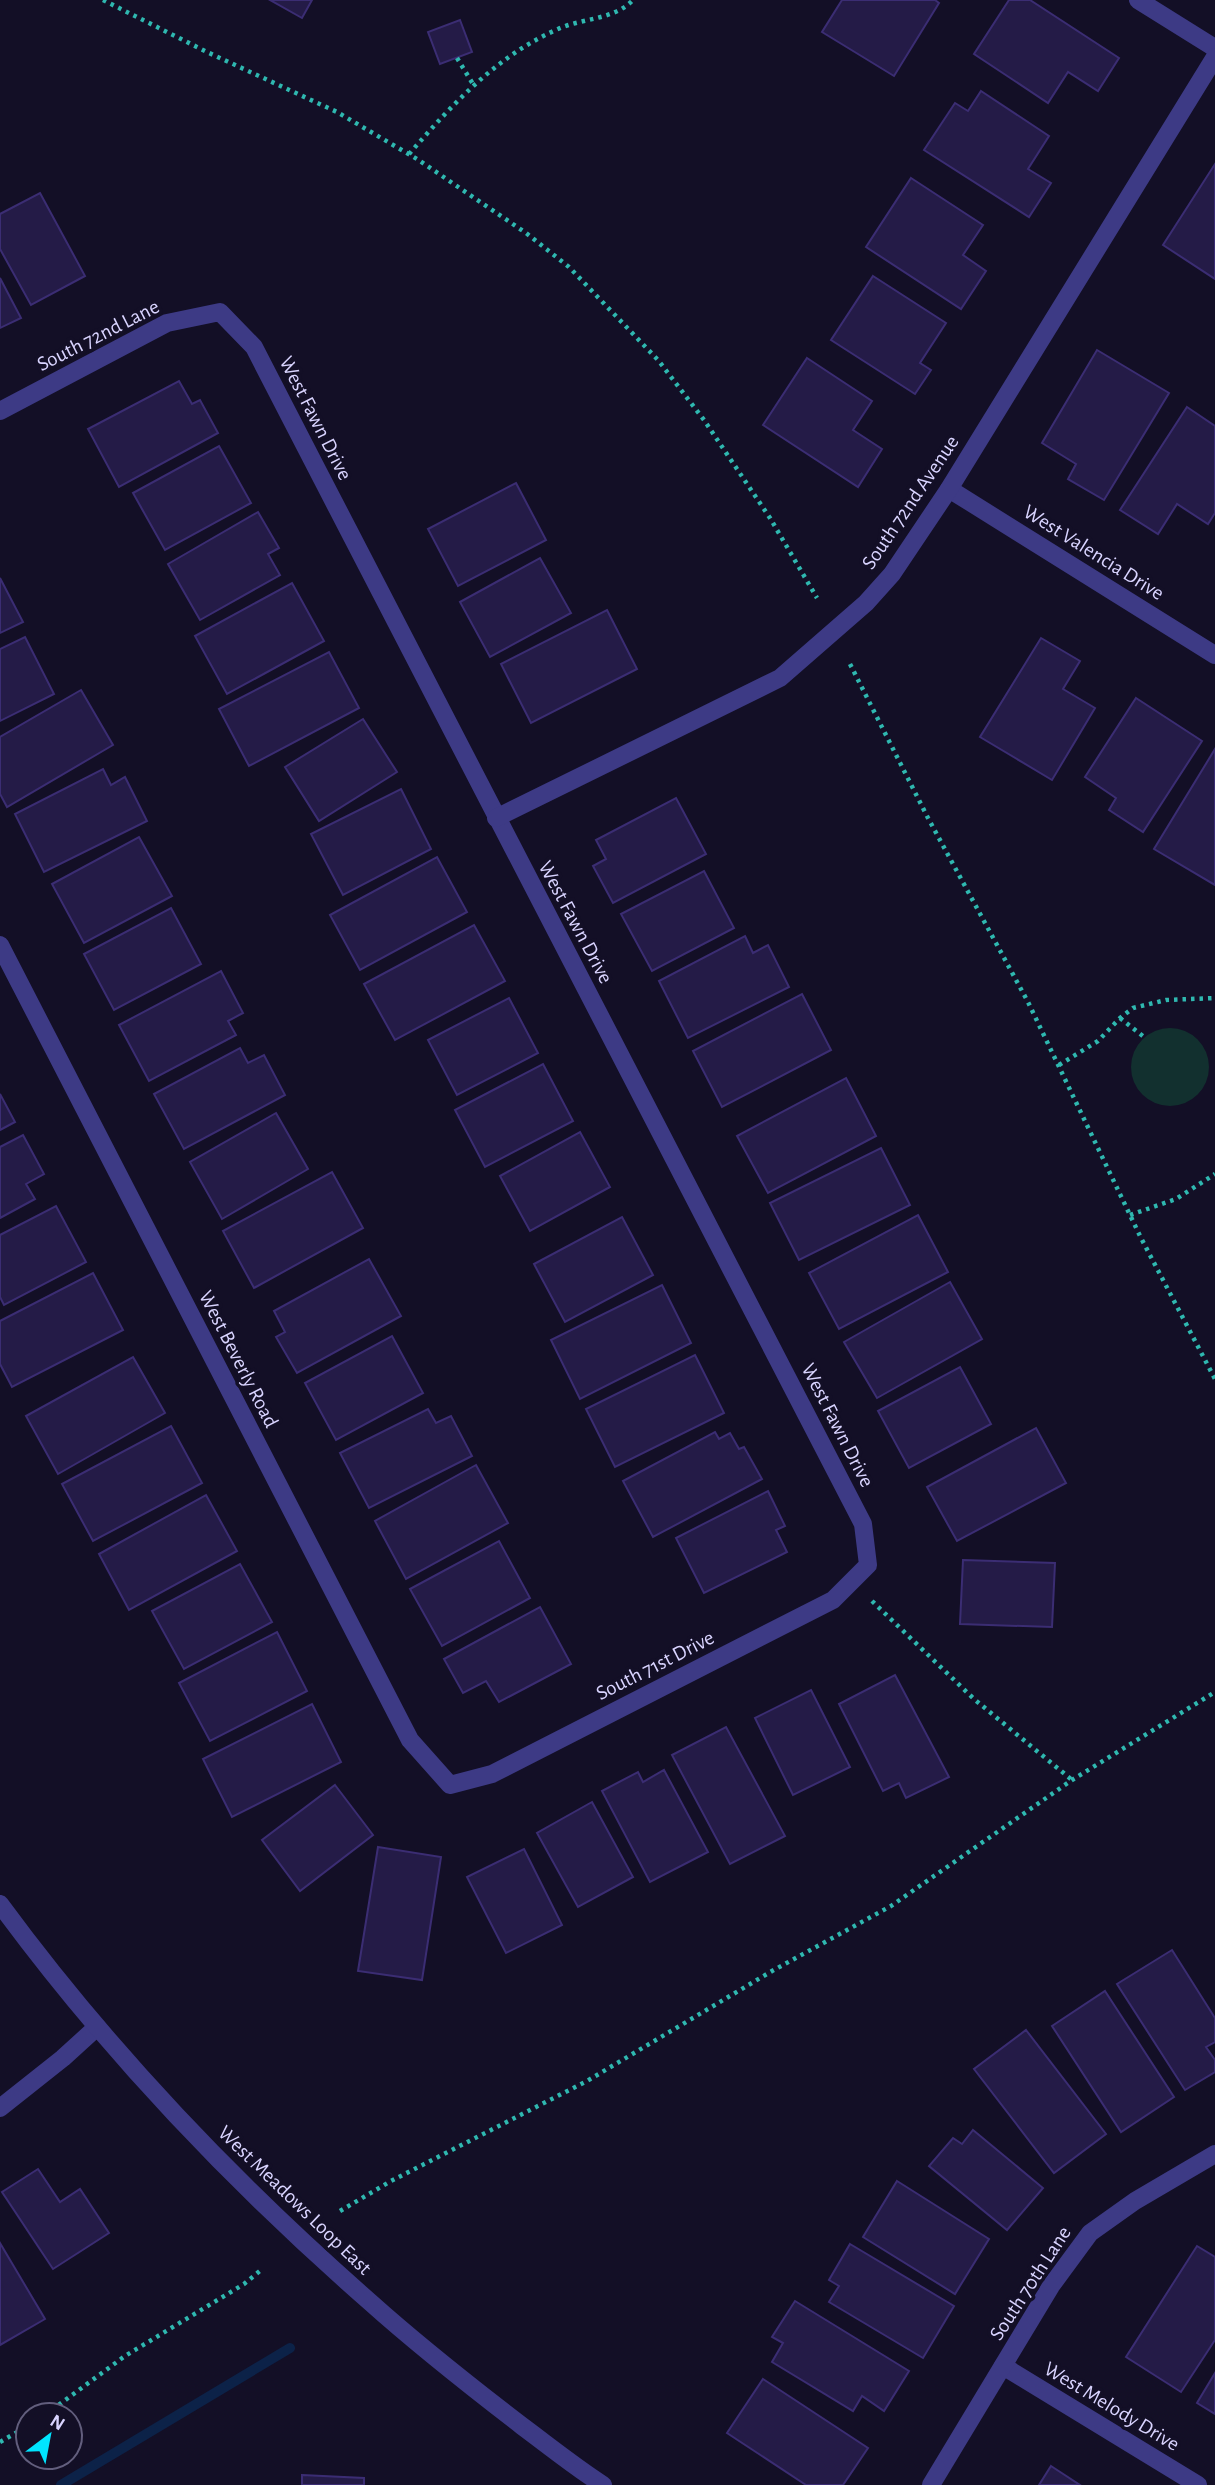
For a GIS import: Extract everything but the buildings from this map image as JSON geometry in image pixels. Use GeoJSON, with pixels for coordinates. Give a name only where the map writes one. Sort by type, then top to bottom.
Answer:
{"type":"FeatureCollection","features":[{"type":"Feature","properties":{"kind":"street"},"geometry":{"type":"LineString","coordinates":[[1138,0],[1215,48]]}},
{"type":"Feature","properties":{"kind":"street","name":"South 72nd Avenue"},"geometry":{"type":"LineString","coordinates":[[496,818],[780,678],[866,603],[892,574],[949,489],[1215,57]]}},
{"type":"Feature","properties":{"kind":"street","name":"South 72nd Lane"},"geometry":{"type":"LineString","coordinates":[[0,411],[167,323],[220,312]]}},
{"type":"Feature","properties":{"kind":"street","name":"West Fawn Drive"},"geometry":{"type":"LineString","coordinates":[[220,312],[254,348],[496,818],[678,1163],[863,1524],[868,1565]]}},
{"type":"Feature","properties":{"kind":"street","name":"West Valencia Drive"},"geometry":{"type":"LineString","coordinates":[[949,489],[1215,655]]}},
{"type":"Feature","properties":{"kind":"street","name":"West Beverly Road"},"geometry":{"type":"LineString","coordinates":[[0,945],[410,1740],[450,1785]]}},
{"type":"Feature","properties":{"kind":"street","name":"South 71st Drive"},"geometry":{"type":"LineString","coordinates":[[450,1785],[492,1773],[833,1601],[868,1565]]}},
{"type":"Feature","properties":{"kind":"street","name":"West Meadows Loop East"},"geometry":{"type":"LineString","coordinates":[[0,1903],[51,1972],[97,2027],[221,2164],[300,2241],[414,2341],[603,2485]]}},
{"type":"Feature","properties":{"kind":"street"},"geometry":{"type":"LineString","coordinates":[[0,2108],[63,2059],[97,2027]]}},
{"type":"Feature","properties":{"kind":"street","name":"South 70th Lane"},"geometry":{"type":"LineString","coordinates":[[931,2485],[1051,2286],[1090,2233],[1135,2200],[1215,2154]]}},
{"type":"Feature","properties":{"kind":"street","name":"West Melody Drive"},"geometry":{"type":"LineString","coordinates":[[1003,2366],[1198,2485]]}},
{"type":"Feature","properties":{"kind":"path"},"geometry":{"type":"LineString","coordinates":[[103,0],[337,112],[409,154],[526,233],[569,267],[658,360],[704,420],[770,518],[817,598]]}},
{"type":"Feature","properties":{"kind":"path"},"geometry":{"type":"LineString","coordinates":[[409,154],[473,84],[502,62],[559,28],[619,11],[633,0]]}},
{"type":"Feature","properties":{"kind":"path"},"geometry":{"type":"LineString","coordinates":[[457,58],[473,84]]}},
{"type":"Feature","properties":{"kind":"path"},"geometry":{"type":"LineString","coordinates":[[849,664],[889,737],[928,818],[1028,1002],[1130,1214],[1215,1379]]}},
{"type":"Feature","properties":{"kind":"path"},"geometry":{"type":"LineString","coordinates":[[1058,1065],[1098,1041],[1133,1008],[1167,1000],[1215,998]]}},
{"type":"Feature","properties":{"kind":"path"},"geometry":{"type":"LineString","coordinates":[[1120,1018],[1144,1037]]}},
{"type":"Feature","properties":{"kind":"path"},"geometry":{"type":"LineString","coordinates":[[1130,1214],[1176,1199],[1215,1174]]}},
{"type":"Feature","properties":{"kind":"path"},"geometry":{"type":"LineString","coordinates":[[851,1582],[891,1617],[974,1699],[1072,1780]]}},
{"type":"Feature","properties":{"kind":"path"},"geometry":{"type":"LineString","coordinates":[[340,2211],[391,2181],[587,2081],[772,1971],[891,1906],[1072,1780],[1215,1692]]}},
{"type":"Feature","properties":{"kind":"path"},"geometry":{"type":"LineString","coordinates":[[64,2401],[125,2357],[244,2284],[261,2270]]}},
{"type":"Feature","properties":{"kind":"green space"},"geometry":{"type":"Polygon","coordinates":[[[1162,1028],[1178,1028],[1192,1034],[1203,1045],[1209,1059],[1209,1075],[1203,1089],[1192,1100],[1178,1106],[1162,1106],[1148,1100],[1137,1089],[1131,1075],[1131,1059],[1137,1045],[1148,1034],[1162,1028]]]}},
{"type":"Feature","properties":{"kind":"waterway"},"geometry":{"type":"LineString","coordinates":[[61,2485],[290,2348]]}}]}
